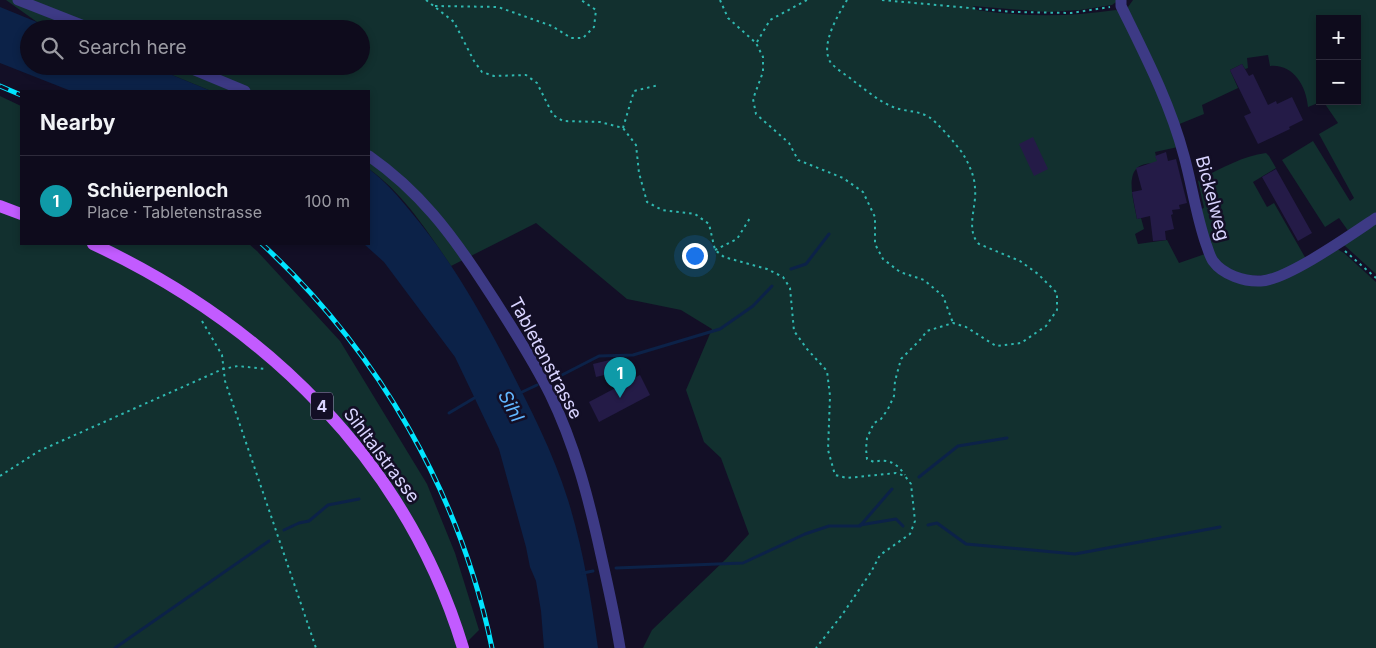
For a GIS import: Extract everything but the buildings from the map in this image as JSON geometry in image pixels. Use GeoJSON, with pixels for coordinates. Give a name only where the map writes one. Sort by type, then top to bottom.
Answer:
{"type":"FeatureCollection","features":[{"type":"Feature","properties":{"kind":"main road"},"geometry":{"type":"LineString","coordinates":[[0,206],[20,214]]}},
{"type":"Feature","properties":{"kind":"main road","name":"Sihltalstrasse"},"geometry":{"type":"LineString","coordinates":[[95,245],[161,280],[225,322],[285,371],[333,418],[368,460],[406,518],[439,582],[462,648]]}},
{"type":"Feature","properties":{"kind":"street"},"geometry":{"type":"LineString","coordinates":[[18,0],[69,20]]}},
{"type":"Feature","properties":{"kind":"street","name":"Bickelweg"},"geometry":{"type":"LineString","coordinates":[[1117,3],[1121,6],[1162,88],[1184,155],[1202,232],[1212,261],[1221,269],[1243,280],[1262,281],[1281,276],[1338,244],[1376,218]]}},
{"type":"Feature","properties":{"kind":"street"},"geometry":{"type":"LineString","coordinates":[[206,75],[242,90]]}},
{"type":"Feature","properties":{"kind":"street","name":"Tabletenstrasse"},"geometry":{"type":"LineString","coordinates":[[370,157],[409,188],[450,232],[499,307],[549,393],[575,455],[589,499],[611,597],[620,648]]}},
{"type":"Feature","properties":{"kind":"path"},"geometry":{"type":"LineString","coordinates":[[426,0],[454,22],[474,61],[482,72],[494,76],[526,75],[537,83],[553,115],[563,121],[600,122],[622,128],[636,145],[639,174],[647,202],[662,210],[695,214],[709,224],[715,250],[724,257],[767,269],[783,277],[790,288],[794,331],[807,349],[827,370],[830,396],[828,450],[835,475],[847,478],[896,473],[905,476]]}},
{"type":"Feature","properties":{"kind":"path"},"geometry":{"type":"LineString","coordinates":[[435,6],[498,8],[552,26],[571,38],[583,38],[594,27],[596,10],[581,0]]}},
{"type":"Feature","properties":{"kind":"path"},"geometry":{"type":"LineString","coordinates":[[720,0],[728,18],[756,43],[762,57],[763,72],[753,99],[756,114],[789,143],[798,160],[843,178],[863,192],[875,217],[875,244],[883,259],[900,272],[924,280],[943,296],[953,322]]}},
{"type":"Feature","properties":{"kind":"path"},"geometry":{"type":"LineString","coordinates":[[756,43],[770,20],[807,0]]}},
{"type":"Feature","properties":{"kind":"path"},"geometry":{"type":"LineString","coordinates":[[816,648],[842,615],[880,555],[910,534],[915,521],[911,484],[899,467],[882,460],[874,462],[867,459],[866,449],[867,438],[874,423],[881,419],[888,410],[894,396],[895,381],[901,359],[927,330],[953,322],[966,327],[996,346],[1021,343],[1046,326],[1057,310],[1057,293],[1038,274],[1020,261],[978,244],[975,240],[972,230],[976,188],[970,167],[962,152],[931,119],[918,111],[893,107],[870,93],[831,62],[827,51],[830,34],[837,16],[847,0]]}},
{"type":"Feature","properties":{"kind":"path"},"geometry":{"type":"LineString","coordinates":[[882,0],[1050,14],[1071,13],[1117,3]]}},
{"type":"Feature","properties":{"kind":"path"},"geometry":{"type":"LineString","coordinates":[[622,128],[634,91],[659,85]]}},
{"type":"Feature","properties":{"kind":"path"},"geometry":{"type":"LineString","coordinates":[[715,250],[737,239],[750,218]]}},
{"type":"Feature","properties":{"kind":"path"},"geometry":{"type":"LineString","coordinates":[[1338,244],[1376,278]]}},
{"type":"Feature","properties":{"kind":"path"},"geometry":{"type":"LineString","coordinates":[[207,330],[220,350],[228,390],[316,648]]}},
{"type":"Feature","properties":{"kind":"path"},"geometry":{"type":"LineString","coordinates":[[0,476],[40,451],[223,369],[238,366],[258,368]]}},
{"type":"Feature","properties":{"kind":"green space"},"geometry":{"type":"Polygon","coordinates":[[[6,0],[1119,0],[1112,5],[1080,10],[1047,12],[973,6],[977,10],[1029,15],[1063,15],[1116,10],[1120,12],[1162,97],[1178,147],[1155,152],[1158,164],[1146,164],[1138,167],[1134,173],[1132,181],[1133,200],[1137,219],[1141,218],[1144,229],[1135,234],[1138,244],[1167,240],[1179,263],[1205,254],[1210,263],[1261,283],[1337,249],[1376,282],[1376,648],[643,648],[652,630],[726,559],[749,534],[721,458],[704,442],[686,390],[712,329],[681,310],[627,299],[536,223],[451,266],[404,201],[370,170],[370,90],[209,90],[172,75],[370,75],[370,20],[34,20],[6,0]]]}},
{"type":"Feature","properties":{"kind":"green space"},"geometry":{"type":"Polygon","coordinates":[[[1133,0],[1376,0],[1376,214],[1349,232],[1339,218],[1325,227],[1282,160],[1313,141],[1350,201],[1354,198],[1319,134],[1338,123],[1326,105],[1361,105],[1361,15],[1316,15],[1316,104],[1308,107],[1304,91],[1297,78],[1285,68],[1270,66],[1268,55],[1247,58],[1248,68],[1245,69],[1242,64],[1230,70],[1238,88],[1202,105],[1204,114],[1177,125],[1128,14],[1128,7],[1133,0]]]}},
{"type":"Feature","properties":{"kind":"green space"},"geometry":{"type":"Polygon","coordinates":[[[0,96],[20,106],[20,245],[250,245],[340,341],[427,484],[455,553],[479,630],[461,648],[0,648],[0,96]]]}},
{"type":"Feature","properties":{"kind":"green space"},"geometry":{"type":"Polygon","coordinates":[[[1266,153],[1276,168],[1253,182],[1267,207],[1274,203],[1306,259],[1274,275],[1242,276],[1216,261],[1198,210],[1204,208],[1198,181],[1233,163],[1266,153]]]}},
{"type":"Feature","properties":{"kind":"green space"},"geometry":{"type":"Polygon","coordinates":[[[1376,221],[1376,274],[1343,244],[1376,221]]]}},
{"type":"Feature","properties":{"kind":"water"},"geometry":{"type":"Polygon","coordinates":[[[0,7],[32,20],[20,20],[20,71],[0,63],[0,7]]]}},
{"type":"Feature","properties":{"kind":"water"},"geometry":{"type":"Polygon","coordinates":[[[30,75],[172,75],[209,90],[68,90],[30,75]]]}},
{"type":"Feature","properties":{"kind":"water","name":"Sihl"},"geometry":{"type":"Polygon","coordinates":[[[370,170],[401,200],[449,263],[493,336],[539,426],[562,481],[578,536],[598,648],[544,648],[536,581],[530,567],[499,449],[455,357],[384,262],[365,245],[370,245],[370,170]]]}},
{"type":"Feature","properties":{"kind":"waterway"},"geometry":{"type":"LineString","coordinates":[[791,269],[806,264],[829,234]]}},
{"type":"Feature","properties":{"kind":"waterway"},"geometry":{"type":"LineString","coordinates":[[560,376],[599,356],[633,355],[720,329],[753,306],[772,286]]}},
{"type":"Feature","properties":{"kind":"waterway","name":"Sihl"},"geometry":{"type":"LineString","coordinates":[[520,393],[537,385]]}},
{"type":"Feature","properties":{"kind":"waterway"},"geometry":{"type":"LineString","coordinates":[[449,413],[476,397]]}},
{"type":"Feature","properties":{"kind":"waterway"},"geometry":{"type":"LineString","coordinates":[[919,477],[958,446],[1007,438]]}},
{"type":"Feature","properties":{"kind":"waterway"},"geometry":{"type":"LineString","coordinates":[[616,568],[743,563],[805,534],[829,526],[860,526],[892,489]]}},
{"type":"Feature","properties":{"kind":"waterway"},"geometry":{"type":"LineString","coordinates":[[284,530],[299,523],[309,521],[328,505],[359,499]]}},
{"type":"Feature","properties":{"kind":"waterway"},"geometry":{"type":"LineString","coordinates":[[860,525],[896,519],[903,526]]}},
{"type":"Feature","properties":{"kind":"waterway"},"geometry":{"type":"LineString","coordinates":[[928,525],[937,523],[966,544],[1075,554],[1220,527]]}},
{"type":"Feature","properties":{"kind":"waterway"},"geometry":{"type":"LineString","coordinates":[[115,648],[269,541]]}},
{"type":"Feature","properties":{"kind":"waterway"},"geometry":{"type":"LineString","coordinates":[[583,573],[593,571]]}},
{"type":"Feature","properties":{"kind":"railway"},"geometry":{"type":"LineString","coordinates":[[0,86],[20,95]]}},
{"type":"Feature","properties":{"kind":"railway"},"geometry":{"type":"LineString","coordinates":[[263,245],[304,286],[342,330],[377,378],[408,428],[436,480],[459,535],[478,591],[492,648]]}},
{"type":"Feature","properties":{"kind":"place","name":"Schüerpenloch"},"geometry":{"type":"Point","coordinates":[620,398]}}]}
